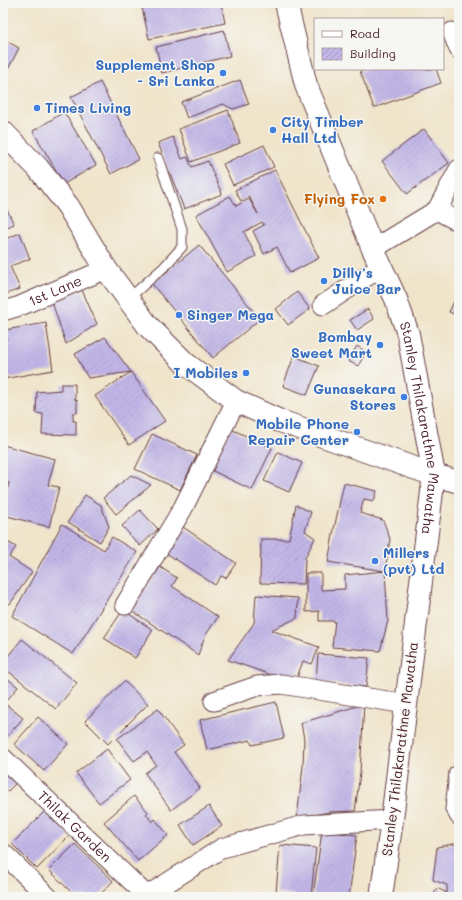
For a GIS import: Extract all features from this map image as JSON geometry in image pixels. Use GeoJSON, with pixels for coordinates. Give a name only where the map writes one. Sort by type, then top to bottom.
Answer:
{"type":"FeatureCollection","features":[{"type":"Feature","properties":{"kind":"main road","name":"Stanley Thilakarathne Mawatha"},"geometry":{"type":"LineString","coordinates":[[286,3],[306,85],[377,258],[396,298],[408,334],[434,475],[392,820],[381,897]]}},
{"type":"Feature","properties":{"kind":"main road"},"geometry":{"type":"LineString","coordinates":[[3,132],[38,168],[68,206],[106,269],[148,326],[185,363],[236,401],[280,420],[434,475],[459,482]]}},
{"type":"Feature","properties":{"kind":"street"},"geometry":{"type":"LineString","coordinates":[[322,305],[377,258],[437,210],[459,169]]}},
{"type":"Feature","properties":{"kind":"street"},"geometry":{"type":"LineString","coordinates":[[437,210],[459,222]]}},
{"type":"Feature","properties":{"kind":"street","name":"1st Lane"},"geometry":{"type":"LineString","coordinates":[[3,311],[20,306],[106,269]]}},
{"type":"Feature","properties":{"kind":"street"},"geometry":{"type":"LineString","coordinates":[[125,605],[183,508],[236,401]]}},
{"type":"Feature","properties":{"kind":"street"},"geometry":{"type":"LineString","coordinates":[[214,701],[257,686],[281,684],[406,704]]}},
{"type":"Feature","properties":{"kind":"street","name":"Thilak Garden"},"geometry":{"type":"LineString","coordinates":[[3,758],[146,896]]}},
{"type":"Feature","properties":{"kind":"street"},"geometry":{"type":"LineString","coordinates":[[146,896],[222,848],[304,825],[392,820]]}},
{"type":"Feature","properties":{"kind":"street"},"geometry":{"type":"LineString","coordinates":[[3,853],[48,897]]}},
{"type":"Feature","properties":{"kind":"lane"},"geometry":{"type":"LineString","coordinates":[[128,299],[164,267],[182,247],[182,229],[158,158]]}},
{"type":"Feature","properties":{"kind":"lane"},"geometry":{"type":"LineString","coordinates":[[454,772],[450,809],[459,822]]}},
{"type":"Feature","properties":{"kind":"building"},"geometry":{"type":"Polygon","coordinates":[[[141,3],[221,3],[225,23],[149,39],[141,3]]]}},
{"type":"Feature","properties":{"kind":"building"},"geometry":{"type":"Polygon","coordinates":[[[224,30],[230,56],[162,73],[156,47],[224,30]]]}},
{"type":"Feature","properties":{"kind":"building"},"geometry":{"type":"Polygon","coordinates":[[[3,39],[19,48],[3,79],[3,39]]]}},
{"type":"Feature","properties":{"kind":"building"},"geometry":{"type":"Polygon","coordinates":[[[436,70],[441,83],[374,108],[360,71],[436,70]]]}},
{"type":"Feature","properties":{"kind":"building"},"geometry":{"type":"Polygon","coordinates":[[[240,80],[249,104],[233,109],[223,104],[187,118],[181,102],[240,80]]]}},
{"type":"Feature","properties":{"kind":"building"},"geometry":{"type":"Polygon","coordinates":[[[100,82],[139,159],[111,174],[71,97],[100,82]]]}},
{"type":"Feature","properties":{"kind":"building"},"geometry":{"type":"Polygon","coordinates":[[[228,110],[240,143],[191,162],[179,129],[228,110]]]}},
{"type":"Feature","properties":{"kind":"building"},"geometry":{"type":"Polygon","coordinates":[[[64,112],[96,165],[64,184],[33,131],[64,112]]]}},
{"type":"Feature","properties":{"kind":"building"},"geometry":{"type":"Polygon","coordinates":[[[424,129],[449,163],[407,194],[382,161],[424,129]]]}},
{"type":"Feature","properties":{"kind":"building"},"geometry":{"type":"Polygon","coordinates":[[[173,137],[182,159],[187,157],[192,167],[208,161],[222,194],[184,209],[158,143],[173,137]]]}},
{"type":"Feature","properties":{"kind":"building"},"geometry":{"type":"Polygon","coordinates":[[[264,145],[274,167],[233,185],[223,164],[264,145]]]}},
{"type":"Feature","properties":{"kind":"building"},"geometry":{"type":"Polygon","coordinates":[[[275,170],[319,258],[290,273],[277,247],[264,254],[253,231],[264,225],[262,222],[244,232],[256,256],[227,272],[196,215],[230,196],[236,206],[249,199],[258,214],[249,196],[241,201],[235,190],[275,170]]]}},
{"type":"Feature","properties":{"kind":"building"},"geometry":{"type":"Polygon","coordinates":[[[3,202],[14,224],[3,229],[3,202]]]}},
{"type":"Feature","properties":{"kind":"building"},"geometry":{"type":"Polygon","coordinates":[[[20,233],[30,259],[10,266],[20,289],[3,295],[3,240],[20,233]]]}},
{"type":"Feature","properties":{"kind":"building"},"geometry":{"type":"Polygon","coordinates":[[[199,245],[260,319],[213,358],[152,284],[199,245]]]}},
{"type":"Feature","properties":{"kind":"building"},"geometry":{"type":"Polygon","coordinates":[[[82,290],[97,324],[66,344],[52,302],[82,290]]]}},
{"type":"Feature","properties":{"kind":"building"},"geometry":{"type":"Polygon","coordinates":[[[297,292],[310,309],[288,325],[276,309],[297,292]]]}},
{"type":"Feature","properties":{"kind":"building"},"geometry":{"type":"Polygon","coordinates":[[[458,293],[459,294],[459,316],[449,312],[458,293]]]}},
{"type":"Feature","properties":{"kind":"building"},"geometry":{"type":"Polygon","coordinates":[[[368,309],[374,319],[357,330],[350,320],[368,309]]]}},
{"type":"Feature","properties":{"kind":"building"},"geometry":{"type":"Polygon","coordinates":[[[46,323],[53,370],[3,379],[3,340],[7,339],[5,330],[46,323]]]}},
{"type":"Feature","properties":{"kind":"building"},"geometry":{"type":"Polygon","coordinates":[[[105,337],[131,372],[88,378],[75,354],[105,337]]]}},
{"type":"Feature","properties":{"kind":"building"},"geometry":{"type":"Polygon","coordinates":[[[357,346],[366,352],[358,366],[348,361],[357,346]]]}},
{"type":"Feature","properties":{"kind":"building"},"geometry":{"type":"Polygon","coordinates":[[[294,356],[319,366],[307,395],[283,386],[294,356]]]}},
{"type":"Feature","properties":{"kind":"building"},"geometry":{"type":"Polygon","coordinates":[[[131,372],[165,421],[129,445],[95,396],[131,372]]]}},
{"type":"Feature","properties":{"kind":"building"},"geometry":{"type":"Polygon","coordinates":[[[61,384],[75,384],[77,413],[73,413],[73,421],[76,421],[76,435],[42,434],[43,414],[36,413],[37,392],[61,390],[61,384]]]}},
{"type":"Feature","properties":{"kind":"building"},"geometry":{"type":"Polygon","coordinates":[[[231,429],[272,448],[252,490],[211,470],[231,429]]]}},
{"type":"Feature","properties":{"kind":"building"},"geometry":{"type":"Polygon","coordinates":[[[152,434],[197,455],[180,490],[135,469],[152,434]]]}},
{"type":"Feature","properties":{"kind":"building"},"geometry":{"type":"Polygon","coordinates":[[[3,445],[55,459],[48,485],[59,487],[49,527],[3,515],[3,506],[9,483],[3,481],[3,445]]]}},
{"type":"Feature","properties":{"kind":"building"},"geometry":{"type":"Polygon","coordinates":[[[278,452],[302,463],[289,492],[264,481],[278,452]]]}},
{"type":"Feature","properties":{"kind":"building"},"geometry":{"type":"Polygon","coordinates":[[[131,475],[151,485],[116,514],[103,498],[131,475]]]}},
{"type":"Feature","properties":{"kind":"building"},"geometry":{"type":"Polygon","coordinates":[[[344,483],[377,491],[374,501],[364,499],[360,513],[383,520],[390,539],[385,571],[328,562],[344,483]]]}},
{"type":"Feature","properties":{"kind":"building"},"geometry":{"type":"Polygon","coordinates":[[[85,495],[101,505],[109,527],[100,542],[68,522],[85,495]]]}},
{"type":"Feature","properties":{"kind":"building"},"geometry":{"type":"Polygon","coordinates":[[[296,505],[311,512],[305,531],[315,538],[305,558],[304,584],[260,583],[261,539],[289,539],[296,505]]]}},
{"type":"Feature","properties":{"kind":"building"},"geometry":{"type":"Polygon","coordinates":[[[140,510],[158,529],[140,546],[122,526],[140,510]]]}},
{"type":"Feature","properties":{"kind":"building"},"geometry":{"type":"Polygon","coordinates":[[[62,524],[104,550],[112,537],[137,552],[73,654],[12,616],[62,524]]]}},
{"type":"Feature","properties":{"kind":"building"},"geometry":{"type":"Polygon","coordinates":[[[180,525],[236,563],[226,578],[221,576],[215,585],[163,551],[180,525]]]}},
{"type":"Feature","properties":{"kind":"building"},"geometry":{"type":"Polygon","coordinates":[[[3,539],[16,547],[9,557],[32,572],[10,604],[3,600],[3,539]]]}},
{"type":"Feature","properties":{"kind":"building"},"geometry":{"type":"Polygon","coordinates":[[[160,567],[177,578],[172,586],[218,617],[205,636],[198,655],[131,610],[160,567]]]}},
{"type":"Feature","properties":{"kind":"building"},"geometry":{"type":"Polygon","coordinates":[[[385,571],[388,621],[380,651],[332,647],[335,621],[319,621],[319,611],[306,612],[306,573],[321,573],[321,590],[345,589],[345,575],[385,571]]]}},
{"type":"Feature","properties":{"kind":"building"},"geometry":{"type":"Polygon","coordinates":[[[256,595],[298,598],[297,618],[271,630],[319,647],[312,664],[303,661],[295,683],[228,660],[254,623],[256,595]]]}},
{"type":"Feature","properties":{"kind":"building"},"geometry":{"type":"Polygon","coordinates":[[[123,610],[153,630],[135,658],[104,638],[123,610]]]}},
{"type":"Feature","properties":{"kind":"building"},"geometry":{"type":"Polygon","coordinates":[[[22,639],[77,683],[56,709],[3,667],[3,662],[22,639]]]}},
{"type":"Feature","properties":{"kind":"building"},"geometry":{"type":"Polygon","coordinates":[[[318,654],[369,658],[366,687],[316,682],[318,654]]]}},
{"type":"Feature","properties":{"kind":"building"},"geometry":{"type":"Polygon","coordinates":[[[3,675],[18,687],[7,700],[3,697],[3,675]]]}},
{"type":"Feature","properties":{"kind":"building"},"geometry":{"type":"Polygon","coordinates":[[[124,681],[148,704],[108,744],[85,721],[124,681]]]}},
{"type":"Feature","properties":{"kind":"building"},"geometry":{"type":"Polygon","coordinates":[[[276,702],[284,738],[252,745],[250,740],[207,750],[200,720],[276,702]]]}},
{"type":"Feature","properties":{"kind":"building"},"geometry":{"type":"Polygon","coordinates":[[[4,703],[23,718],[3,741],[3,704],[4,703]]]}},
{"type":"Feature","properties":{"kind":"building"},"geometry":{"type":"Polygon","coordinates":[[[364,704],[360,773],[355,811],[329,812],[297,818],[303,766],[304,739],[301,723],[364,704]]]}},
{"type":"Feature","properties":{"kind":"building"},"geometry":{"type":"Polygon","coordinates":[[[158,709],[184,745],[174,752],[200,788],[171,810],[145,773],[156,765],[147,752],[134,761],[117,739],[158,709]]]}},
{"type":"Feature","properties":{"kind":"building"},"geometry":{"type":"Polygon","coordinates":[[[38,717],[68,744],[44,771],[14,744],[38,717]]]}},
{"type":"Feature","properties":{"kind":"building"},"geometry":{"type":"Polygon","coordinates":[[[107,749],[130,780],[99,803],[76,773],[107,749]]]}},
{"type":"Feature","properties":{"kind":"building"},"geometry":{"type":"Polygon","coordinates":[[[3,765],[16,783],[3,796],[3,765]]]}},
{"type":"Feature","properties":{"kind":"building"},"geometry":{"type":"Polygon","coordinates":[[[134,796],[148,812],[146,814],[152,822],[155,819],[168,835],[138,861],[104,822],[134,796]]]}},
{"type":"Feature","properties":{"kind":"building"},"geometry":{"type":"Polygon","coordinates":[[[209,806],[222,826],[193,845],[180,825],[209,806]]]}},
{"type":"Feature","properties":{"kind":"building"},"geometry":{"type":"Polygon","coordinates":[[[45,811],[70,835],[37,869],[12,844],[45,811]]]}},
{"type":"Feature","properties":{"kind":"building"},"geometry":{"type":"Polygon","coordinates":[[[322,831],[357,835],[349,897],[313,896],[322,831]]]}},
{"type":"Feature","properties":{"kind":"building"},"geometry":{"type":"Polygon","coordinates":[[[75,844],[113,881],[98,897],[76,897],[49,870],[75,844]]]}},
{"type":"Feature","properties":{"kind":"building"},"geometry":{"type":"Polygon","coordinates":[[[459,844],[459,897],[435,897],[433,896],[437,888],[447,893],[447,885],[433,880],[437,847],[459,844]]]}},
{"type":"Feature","properties":{"kind":"building"},"geometry":{"type":"Polygon","coordinates":[[[280,845],[316,848],[311,896],[276,893],[280,845]]]}},
{"type":"Feature","properties":{"kind":"place","name":"Supplement Shop - Sri Lanka"},"geometry":{"type":"Point","coordinates":[223,73]}},
{"type":"Feature","properties":{"kind":"place","name":"Times Living"},"geometry":{"type":"Point","coordinates":[37,108]}},
{"type":"Feature","properties":{"kind":"place","name":"City Timber Hall Ltd"},"geometry":{"type":"Point","coordinates":[273,130]}},
{"type":"Feature","properties":{"kind":"place","name":"Flying Fox"},"geometry":{"type":"Point","coordinates":[383,199]}},
{"type":"Feature","properties":{"kind":"place","name":"Dilly's Juice Bar"},"geometry":{"type":"Point","coordinates":[324,281]}},
{"type":"Feature","properties":{"kind":"place","name":"Singer Mega"},"geometry":{"type":"Point","coordinates":[179,315]}},
{"type":"Feature","properties":{"kind":"place","name":"Bombay Sweet Mart"},"geometry":{"type":"Point","coordinates":[380,345]}},
{"type":"Feature","properties":{"kind":"place","name":"I Mobiles"},"geometry":{"type":"Point","coordinates":[246,373]}},
{"type":"Feature","properties":{"kind":"place","name":"Gunasekara Stores"},"geometry":{"type":"Point","coordinates":[404,397]}},
{"type":"Feature","properties":{"kind":"place","name":"Mobile Phone Repair Center"},"geometry":{"type":"Point","coordinates":[357,432]}},
{"type":"Feature","properties":{"kind":"place","name":"Millers (pvt) Ltd"},"geometry":{"type":"Point","coordinates":[375,561]}}]}
